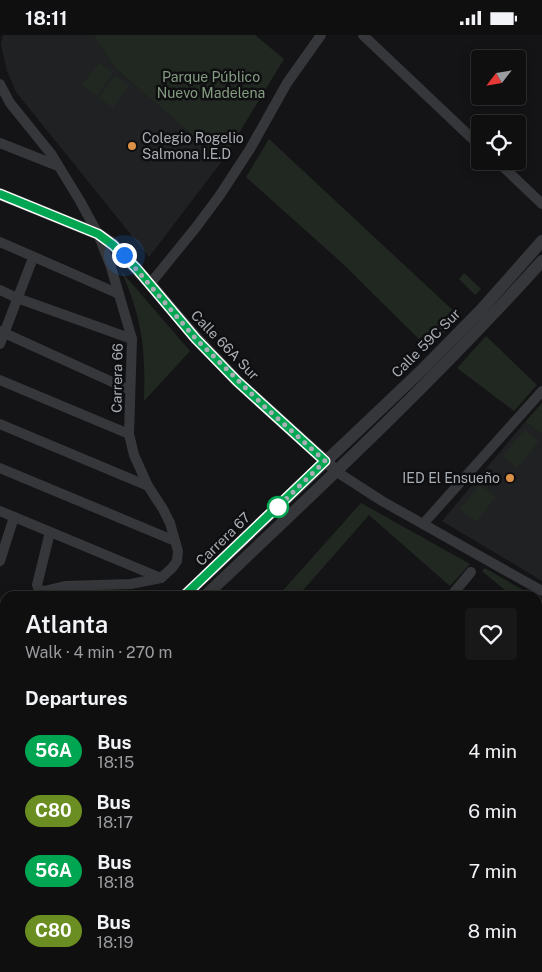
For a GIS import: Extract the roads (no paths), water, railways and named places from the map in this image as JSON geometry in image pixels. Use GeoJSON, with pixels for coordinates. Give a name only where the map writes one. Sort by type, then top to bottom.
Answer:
{"type":"FeatureCollection","features":[{"type":"Feature","properties":{"kind":"street"},"geometry":{"type":"LineString","coordinates":[[150,284],[220,195],[250,149],[287,83],[321,35]]}},
{"type":"Feature","properties":{"kind":"street"},"geometry":{"type":"LineString","coordinates":[[363,35],[471,137]]}},
{"type":"Feature","properties":{"kind":"street"},"geometry":{"type":"LineString","coordinates":[[0,83],[10,103]]}},
{"type":"Feature","properties":{"kind":"street"},"geometry":{"type":"LineString","coordinates":[[0,98],[10,103]]}},
{"type":"Feature","properties":{"kind":"street","name":"Carrera 66"},"geometry":{"type":"LineString","coordinates":[[10,103],[52,155],[80,201],[98,234],[119,294],[132,339],[129,434],[134,455],[148,486],[167,516],[178,551],[172,568],[161,578]]}},
{"type":"Feature","properties":{"kind":"street"},"geometry":{"type":"LineString","coordinates":[[0,143],[58,166]]}},
{"type":"Feature","properties":{"kind":"street"},"geometry":{"type":"LineString","coordinates":[[506,170],[542,204]]}},
{"type":"Feature","properties":{"kind":"street","name":"Calle 66A Sur"},"geometry":{"type":"LineString","coordinates":[[0,194],[98,234],[119,249],[196,339],[237,381],[337,471]]}},
{"type":"Feature","properties":{"kind":"street","name":"Calle 59C Sur"},"geometry":{"type":"LineString","coordinates":[[325,461],[453,339],[542,241]]}},
{"type":"Feature","properties":{"kind":"street"},"geometry":{"type":"LineString","coordinates":[[0,243],[119,294]]}},
{"type":"Feature","properties":{"kind":"street"},"geometry":{"type":"LineString","coordinates":[[0,344],[2,332],[33,258]]}},
{"type":"Feature","properties":{"kind":"street","name":"Calle 59C Sur"},"geometry":{"type":"LineString","coordinates":[[337,471],[437,375],[541,264]]}},
{"type":"Feature","properties":{"kind":"street"},"geometry":{"type":"LineString","coordinates":[[0,290],[17,298],[132,339]]}},
{"type":"Feature","properties":{"kind":"street"},"geometry":{"type":"LineString","coordinates":[[2,332],[130,390]]}},
{"type":"Feature","properties":{"kind":"street"},"geometry":{"type":"LineString","coordinates":[[0,380],[129,434]]}},
{"type":"Feature","properties":{"kind":"street"},"geometry":{"type":"LineString","coordinates":[[423,524],[542,391]]}},
{"type":"Feature","properties":{"kind":"street"},"geometry":{"type":"LineString","coordinates":[[0,424],[148,486]]}},
{"type":"Feature","properties":{"kind":"street","name":"Carrera 67"},"geometry":{"type":"LineString","coordinates":[[189,591],[325,461]]}},
{"type":"Feature","properties":{"kind":"street"},"geometry":{"type":"LineString","coordinates":[[0,468],[175,541]]}},
{"type":"Feature","properties":{"kind":"street"},"geometry":{"type":"LineString","coordinates":[[337,471],[382,501],[542,591]]}},
{"type":"Feature","properties":{"kind":"street","name":"Carrera 67"},"geometry":{"type":"LineString","coordinates":[[210,591],[337,471]]}},
{"type":"Feature","properties":{"kind":"street"},"geometry":{"type":"LineString","coordinates":[[0,511],[161,578]]}},
{"type":"Feature","properties":{"kind":"street"},"geometry":{"type":"LineString","coordinates":[[0,561],[14,517]]}},
{"type":"Feature","properties":{"kind":"street"},"geometry":{"type":"LineString","coordinates":[[50,532],[37,585],[39,590],[44,591],[65,586],[131,583],[161,578]]}},
{"type":"Feature","properties":{"kind":"street"},"geometry":{"type":"LineString","coordinates":[[455,591],[471,572]]}},
{"type":"Feature","properties":{"kind":"place","name":"Colegio Rogelio Salmona I.E.D"},"geometry":{"type":"Point","coordinates":[132,146]}},
{"type":"Feature","properties":{"kind":"place","name":"IED El Ensueño"},"geometry":{"type":"Point","coordinates":[510,478]}},
{"type":"Feature","properties":{"kind":"park label","name":"Parque Público Nuevo Madelena"},"geometry":{"type":"Point","coordinates":[211,85]}}]}
